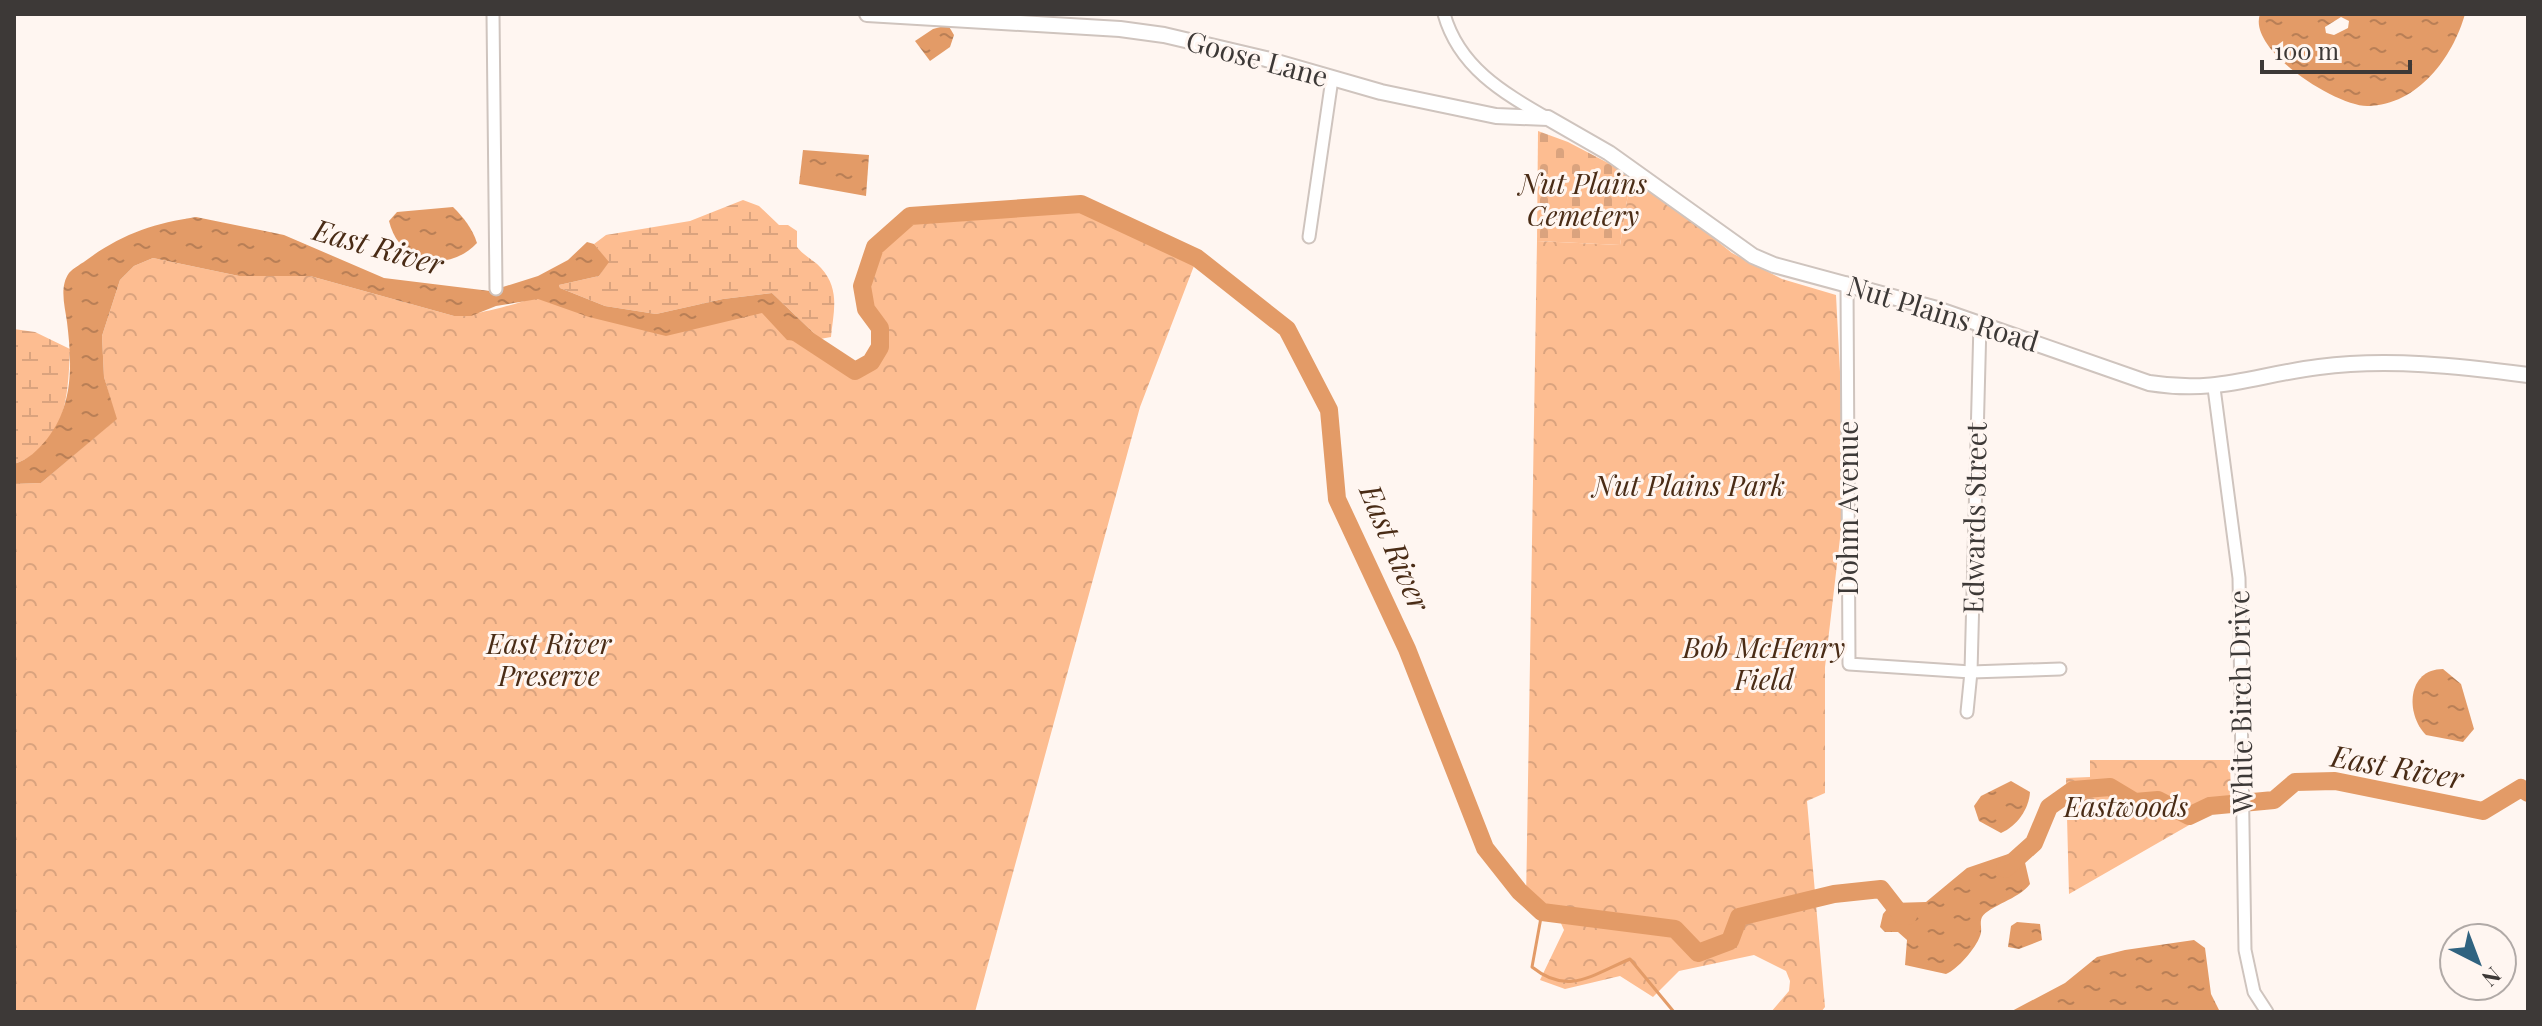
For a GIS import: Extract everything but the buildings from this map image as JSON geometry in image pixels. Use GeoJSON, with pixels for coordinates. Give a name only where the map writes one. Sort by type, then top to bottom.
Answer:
{"type":"FeatureCollection","features":[{"type":"Feature","properties":{"kind":"street"},"geometry":{"type":"LineString","coordinates":[[493,14],[496,289]]}},
{"type":"Feature","properties":{"kind":"street","name":"Goose Lane"},"geometry":{"type":"LineString","coordinates":[[867,14],[1120,29],[1164,35],[1332,79],[1496,116],[1548,118]]}},
{"type":"Feature","properties":{"kind":"street","name":"Nut Plains Road"},"geometry":{"type":"LineString","coordinates":[[1444,14],[1453,41],[1465,59],[1487,80],[1609,153],[1753,256],[1774,265],[1847,283],[1980,323],[2149,383],[2183,388],[2214,388],[2277,373],[2373,362],[2528,375]]}},
{"type":"Feature","properties":{"kind":"street"},"geometry":{"type":"LineString","coordinates":[[1309,237],[1332,79]]}},
{"type":"Feature","properties":{"kind":"street","name":"Dohm Avenue"},"geometry":{"type":"LineString","coordinates":[[1847,283],[1849,664],[1971,672],[2060,669]]}},
{"type":"Feature","properties":{"kind":"street","name":"Edwards Street"},"geometry":{"type":"LineString","coordinates":[[1967,712],[1971,672],[1980,323]]}},
{"type":"Feature","properties":{"kind":"street","name":"White Birch Drive"},"geometry":{"type":"LineString","coordinates":[[2214,388],[2237,553],[2245,950],[2254,992],[2267,1012]]}},
{"type":"Feature","properties":{"kind":"green space","name":"Nut Plains Cemetery"},"geometry":{"type":"Polygon","coordinates":[[[1538,131],[1568,142],[1631,175],[1620,245],[1537,241],[1538,131]]]}},
{"type":"Feature","properties":{"kind":"green space","name":"Nut Plains Park"},"geometry":{"type":"Polygon","coordinates":[[[1631,175],[1647,184],[1732,253],[1782,279],[1836,295],[1846,487],[1825,667],[1825,793],[1807,801],[1825,1007],[1821,1012],[1771,1012],[1789,991],[1790,981],[1786,971],[1754,955],[1679,971],[1653,997],[1620,976],[1565,989],[1540,980],[1564,930],[1559,919],[1526,901],[1537,241],[1620,245],[1631,175]]]}},
{"type":"Feature","properties":{"kind":"green space"},"geometry":{"type":"Polygon","coordinates":[[[743,200],[759,206],[779,225],[788,225],[797,231],[797,247],[827,276],[834,302],[831,337],[820,339],[772,293],[723,299],[656,314],[605,306],[560,288],[559,285],[599,276],[608,262],[594,244],[606,235],[690,221],[743,200]]]}},
{"type":"Feature","properties":{"kind":"green space","name":"East River Preserve"},"geometry":{"type":"Polygon","coordinates":[[[1081,204],[1197,258],[1140,407],[975,1012],[14,1012],[14,484],[41,483],[116,419],[104,377],[102,336],[120,280],[134,266],[153,258],[239,276],[310,276],[454,316],[503,307],[549,290],[598,310],[692,317],[764,306],[795,324],[808,342],[855,370],[871,362],[880,347],[880,328],[866,309],[862,286],[875,247],[910,216],[1081,204]]]}},
{"type":"Feature","properties":{"kind":"green space"},"geometry":{"type":"Polygon","coordinates":[[[14,329],[35,332],[70,349],[65,401],[54,432],[32,456],[14,464],[14,329]]]}},
{"type":"Feature","properties":{"kind":"green space","name":"Eastwoods"},"geometry":{"type":"Polygon","coordinates":[[[2090,760],[2230,760],[2231,801],[2069,894],[2066,778],[2090,777],[2090,760]]]}},
{"type":"Feature","properties":{"kind":"water"},"geometry":{"type":"Polygon","coordinates":[[[2260,14],[2465,14],[2452,46],[2431,76],[2403,97],[2386,104],[2368,106],[2336,97],[2298,74],[2267,44],[2260,28],[2260,14]],[[2341,17],[2325,27],[2326,33],[2334,35],[2348,28],[2349,21],[2341,17]]]}},
{"type":"Feature","properties":{"kind":"water"},"geometry":{"type":"Polygon","coordinates":[[[948,25],[954,35],[950,47],[930,61],[915,41],[933,29],[948,25]]]}},
{"type":"Feature","properties":{"kind":"water"},"geometry":{"type":"Polygon","coordinates":[[[803,150],[869,155],[866,196],[799,184],[803,150]]]}},
{"type":"Feature","properties":{"kind":"water"},"geometry":{"type":"Polygon","coordinates":[[[453,207],[477,243],[465,253],[452,259],[426,260],[403,247],[394,236],[389,221],[397,212],[453,207]]]}},
{"type":"Feature","properties":{"kind":"water"},"geometry":{"type":"Polygon","coordinates":[[[196,217],[284,235],[384,278],[490,291],[538,276],[568,260],[587,242],[594,244],[609,262],[599,276],[559,285],[560,288],[605,306],[656,314],[723,299],[772,293],[820,339],[808,342],[787,340],[762,313],[666,336],[589,317],[538,299],[496,306],[471,316],[454,316],[310,276],[239,276],[153,258],[134,266],[120,280],[102,336],[104,377],[117,419],[41,483],[14,484],[14,464],[32,454],[47,439],[67,398],[70,353],[63,291],[69,273],[126,236],[153,226],[196,217]]]}},
{"type":"Feature","properties":{"kind":"water"},"geometry":{"type":"Polygon","coordinates":[[[2443,669],[2461,684],[2474,729],[2463,742],[2426,735],[2415,716],[2413,694],[2416,684],[2431,671],[2443,669]]]}},
{"type":"Feature","properties":{"kind":"water"},"geometry":{"type":"Polygon","coordinates":[[[2011,781],[2030,792],[2029,798],[2025,811],[2017,821],[2001,833],[1979,821],[1974,806],[1981,796],[2011,781]]]}},
{"type":"Feature","properties":{"kind":"water"},"geometry":{"type":"Polygon","coordinates":[[[2017,851],[2023,854],[2030,884],[1982,917],[1978,941],[1961,963],[1946,974],[1905,965],[1907,940],[1898,932],[1885,932],[1880,927],[1883,914],[1892,903],[1926,902],[1967,868],[2017,851]]]}},
{"type":"Feature","properties":{"kind":"water"},"geometry":{"type":"Polygon","coordinates":[[[2017,922],[2040,924],[2042,940],[2019,949],[2008,947],[2011,926],[2017,922]]]}},
{"type":"Feature","properties":{"kind":"water"},"geometry":{"type":"Polygon","coordinates":[[[2194,940],[2205,948],[2211,994],[2220,1012],[2010,1012],[2065,983],[2097,957],[2194,940]]]}},
{"type":"Feature","properties":{"kind":"waterway","name":"East River"},"geometry":{"type":"LineString","coordinates":[[788,327],[855,371],[871,362],[880,347],[880,328],[866,309],[862,286],[875,247],[910,216],[1081,204],[1197,258],[1287,329],[1329,410],[1337,499],[1407,649],[1485,848],[1519,891],[1542,912],[1675,929],[1698,953],[1730,941],[1739,917],[1834,894],[1881,889],[1902,916],[1908,916]]}},
{"type":"Feature","properties":{"kind":"waterway","name":"East River"},"geometry":{"type":"LineString","coordinates":[[2005,869],[2034,843],[2049,807],[2073,790],[2110,787],[2135,802],[2158,800],[2189,816],[2210,806],[2274,800],[2295,782],[2335,781],[2483,811],[2521,788],[2528,793]]}},
{"type":"Feature","properties":{"kind":"waterway"},"geometry":{"type":"LineString","coordinates":[[1542,912],[1532,967],[1545,976],[1569,981],[1592,976],[1630,959],[1674,1012]]}},
{"type":"Feature","properties":{"kind":"park label","name":"Bob McHenry Field"},"geometry":{"type":"Point","coordinates":[1764,664]}}]}
